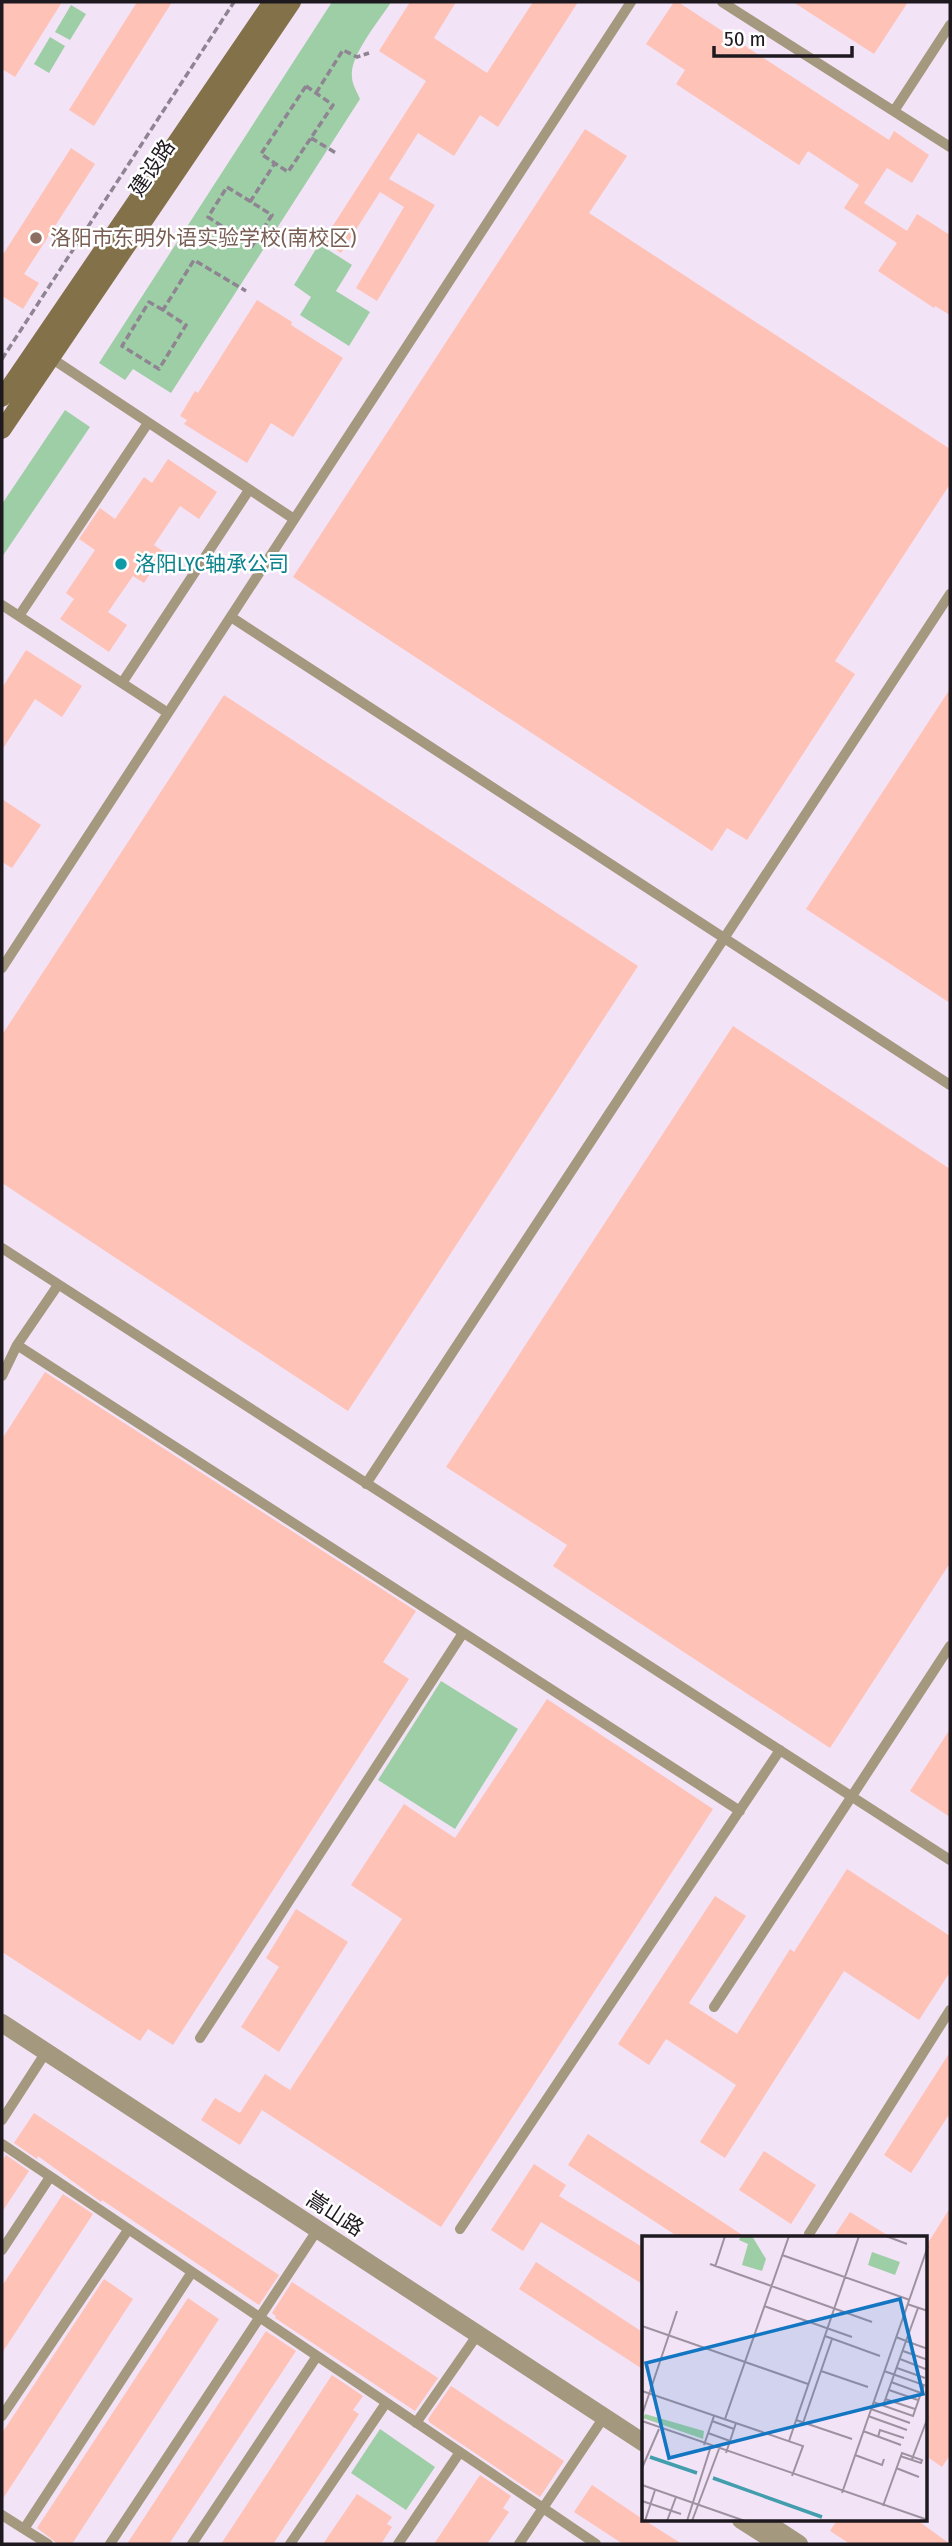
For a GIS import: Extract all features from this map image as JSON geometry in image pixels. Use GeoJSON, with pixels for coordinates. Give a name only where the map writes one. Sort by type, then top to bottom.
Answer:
{"type":"FeatureCollection","features":[{"type":"Feature","properties":{"kind":"street","name":"建设路"},"geometry":{"type":"LineString","coordinates":[[5,419],[43,353],[272,2]]}},
{"type":"Feature","properties":{"kind":"street","name":"建设路"},"geometry":{"type":"LineString","coordinates":[[2,398],[43,353],[292,2]]}},
{"type":"Feature","properties":{"kind":"street","name":"嵩山路"},"geometry":{"type":"LineString","coordinates":[[2,2023],[43,2056],[314,2234],[601,2421],[642,2442]]}},
{"type":"Feature","properties":{"kind":"street","name":"嵩山路"},"geometry":{"type":"LineString","coordinates":[[2,2036],[43,2056]]}},
{"type":"Feature","properties":{"kind":"street","name":"嵩山路"},"geometry":{"type":"LineString","coordinates":[[601,2421],[642,2454]]}},
{"type":"Feature","properties":{"kind":"street"},"geometry":{"type":"LineString","coordinates":[[744,2522],[779,2544]]}},
{"type":"Feature","properties":{"kind":"street"},"geometry":{"type":"LineString","coordinates":[[765,2522],[799,2544]]}},
{"type":"Feature","properties":{"kind":"lane"},"geometry":{"type":"LineString","coordinates":[[2,968],[631,2]]}},
{"type":"Feature","properties":{"kind":"lane"},"geometry":{"type":"LineString","coordinates":[[722,2],[950,147]]}},
{"type":"Feature","properties":{"kind":"lane"},"geometry":{"type":"LineString","coordinates":[[894,111],[950,25]]}},
{"type":"Feature","properties":{"kind":"lane"},"geometry":{"type":"LineString","coordinates":[[43,353],[294,519]]}},
{"type":"Feature","properties":{"kind":"lane"},"geometry":{"type":"LineString","coordinates":[[19,616],[148,423]]}},
{"type":"Feature","properties":{"kind":"lane"},"geometry":{"type":"LineString","coordinates":[[122,683],[249,490]]}},
{"type":"Feature","properties":{"kind":"lane"},"geometry":{"type":"LineString","coordinates":[[366,1483],[950,594]]}},
{"type":"Feature","properties":{"kind":"lane"},"geometry":{"type":"LineString","coordinates":[[2,604],[168,713]]}},
{"type":"Feature","properties":{"kind":"lane"},"geometry":{"type":"LineString","coordinates":[[231,617],[950,1085]]}},
{"type":"Feature","properties":{"kind":"lane"},"geometry":{"type":"LineString","coordinates":[[2,1248],[950,1860]]}},
{"type":"Feature","properties":{"kind":"lane"},"geometry":{"type":"LineString","coordinates":[[2,1376],[17,1345],[58,1285]]}},
{"type":"Feature","properties":{"kind":"lane"},"geometry":{"type":"LineString","coordinates":[[17,1345],[740,1811]]}},
{"type":"Feature","properties":{"kind":"lane"},"geometry":{"type":"LineString","coordinates":[[200,2038],[463,1633]]}},
{"type":"Feature","properties":{"kind":"lane"},"geometry":{"type":"LineString","coordinates":[[714,2007],[950,1646]]}},
{"type":"Feature","properties":{"kind":"lane"},"geometry":{"type":"LineString","coordinates":[[460,2229],[780,1750]]}},
{"type":"Feature","properties":{"kind":"lane"},"geometry":{"type":"LineString","coordinates":[[809,2234],[950,2010]]}},
{"type":"Feature","properties":{"kind":"lane"},"geometry":{"type":"LineString","coordinates":[[2,2119],[43,2056]]}},
{"type":"Feature","properties":{"kind":"lane"},"geometry":{"type":"LineString","coordinates":[[2,2144],[596,2544]]}},
{"type":"Feature","properties":{"kind":"lane"},"geometry":{"type":"LineString","coordinates":[[2,2250],[50,2177]]}},
{"type":"Feature","properties":{"kind":"lane"},"geometry":{"type":"LineString","coordinates":[[2,2416],[128,2230]]}},
{"type":"Feature","properties":{"kind":"lane"},"geometry":{"type":"LineString","coordinates":[[110,2544],[314,2234]]}},
{"type":"Feature","properties":{"kind":"lane"},"geometry":{"type":"LineString","coordinates":[[24,2529],[192,2272]]}},
{"type":"Feature","properties":{"kind":"lane"},"geometry":{"type":"LineString","coordinates":[[416,2423],[475,2339]]}},
{"type":"Feature","properties":{"kind":"lane"},"geometry":{"type":"LineString","coordinates":[[192,2544],[317,2356]]}},
{"type":"Feature","properties":{"kind":"lane"},"geometry":{"type":"LineString","coordinates":[[289,2544],[386,2403]]}},
{"type":"Feature","properties":{"kind":"lane"},"geometry":{"type":"LineString","coordinates":[[519,2544],[601,2421]]}},
{"type":"Feature","properties":{"kind":"lane"},"geometry":{"type":"LineString","coordinates":[[398,2544],[460,2452]]}},
{"type":"Feature","properties":{"kind":"lane"},"geometry":{"type":"LineString","coordinates":[[2,2515],[48,2544]]}},
{"type":"Feature","properties":{"kind":"path"},"geometry":{"type":"LineString","coordinates":[[2,359],[234,2]]}},
{"type":"Feature","properties":{"kind":"path"},"geometry":{"type":"LineString","coordinates":[[316,93],[344,50],[357,57],[369,53]]}},
{"type":"Feature","properties":{"kind":"path"},"geometry":{"type":"LineString","coordinates":[[306,86],[333,105],[311,138],[288,172],[261,154],[306,86]]}},
{"type":"Feature","properties":{"kind":"path"},"geometry":{"type":"LineString","coordinates":[[311,138],[336,153]]}},
{"type":"Feature","properties":{"kind":"path"},"geometry":{"type":"LineString","coordinates":[[250,202],[275,163]]}},
{"type":"Feature","properties":{"kind":"path"},"geometry":{"type":"LineString","coordinates":[[227,187],[250,202],[272,215],[252,246],[208,217],[227,187]]}},
{"type":"Feature","properties":{"kind":"path"},"geometry":{"type":"LineString","coordinates":[[163,310],[194,260],[246,292]]}},
{"type":"Feature","properties":{"kind":"path"},"geometry":{"type":"LineString","coordinates":[[149,302],[163,310],[186,325],[159,369],[122,346],[149,302]]}},
{"type":"Feature","properties":{"kind":"green space"},"geometry":{"type":"Polygon","coordinates":[[[332,2],[391,2],[366,38],[352,68],[352,80],[360,99],[171,393],[133,369],[125,380],[99,363],[332,2]]]}},
{"type":"Feature","properties":{"kind":"green space"},"geometry":{"type":"Polygon","coordinates":[[[71,5],[86,14],[70,40],[55,32],[71,5]]]}},
{"type":"Feature","properties":{"kind":"green space"},"geometry":{"type":"Polygon","coordinates":[[[50,37],[65,46],[49,73],[34,64],[50,37]]]}},
{"type":"Feature","properties":{"kind":"green space"},"geometry":{"type":"Polygon","coordinates":[[[319,244],[352,265],[336,291],[370,312],[349,346],[300,315],[311,297],[294,285],[319,244]]]}},
{"type":"Feature","properties":{"kind":"green space"},"geometry":{"type":"Polygon","coordinates":[[[65,410],[90,427],[2,557],[2,504],[65,410]]]}},
{"type":"Feature","properties":{"kind":"green space"},"geometry":{"type":"Polygon","coordinates":[[[441,1681],[518,1729],[455,1829],[378,1780],[441,1681]]]}},
{"type":"Feature","properties":{"kind":"green space"},"geometry":{"type":"Polygon","coordinates":[[[380,2429],[435,2467],[406,2510],[351,2473],[380,2429]]]}},
{"type":"Feature","properties":{"kind":"building"},"geometry":{"type":"Polygon","coordinates":[[[2,2],[62,2],[15,77],[2,69],[2,2]]]}},
{"type":"Feature","properties":{"kind":"building"},"geometry":{"type":"Polygon","coordinates":[[[137,2],[172,2],[94,126],[69,110],[137,2]]]}},
{"type":"Feature","properties":{"kind":"building"},"geometry":{"type":"Polygon","coordinates":[[[410,2],[456,2],[434,38],[487,73],[533,2],[578,2],[498,127],[480,115],[454,156],[418,133],[389,179],[435,205],[377,301],[356,288],[404,207],[380,192],[341,253],[323,241],[426,81],[379,51],[410,2]]]}},
{"type":"Feature","properties":{"kind":"building"},"geometry":{"type":"Polygon","coordinates":[[[674,2],[678,2],[889,140],[894,131],[929,155],[912,183],[887,168],[864,203],[907,231],[917,214],[950,235],[950,315],[935,306],[934,308],[878,271],[897,243],[844,208],[859,185],[808,151],[799,165],[676,84],[685,70],[646,44],[674,2]]]}},
{"type":"Feature","properties":{"kind":"building"},"geometry":{"type":"Polygon","coordinates":[[[793,2],[908,2],[874,54],[793,2]]]}},
{"type":"Feature","properties":{"kind":"building"},"geometry":{"type":"Polygon","coordinates":[[[585,129],[627,156],[589,213],[950,449],[950,484],[835,661],[855,674],[747,840],[727,828],[712,851],[293,577],[585,129]]]}},
{"type":"Feature","properties":{"kind":"building"},"geometry":{"type":"Polygon","coordinates":[[[71,148],[95,164],[24,274],[39,283],[23,309],[2,296],[2,256],[71,148]]]}},
{"type":"Feature","properties":{"kind":"building"},"geometry":{"type":"Polygon","coordinates":[[[257,300],[343,358],[293,437],[271,423],[247,463],[184,424],[187,420],[180,416],[195,391],[198,393],[257,300]]]}},
{"type":"Feature","properties":{"kind":"building","name":"洛阳LYC轴承公司"},"geometry":{"type":"Polygon","coordinates":[[[168,459],[217,492],[199,519],[180,506],[154,545],[164,552],[144,583],[133,576],[108,612],[127,625],[109,652],[60,619],[74,599],[66,593],[95,550],[79,539],[100,508],[115,519],[144,477],[152,483],[168,459]]]}},
{"type":"Feature","properties":{"kind":"building"},"geometry":{"type":"Polygon","coordinates":[[[26,650],[82,686],[62,717],[35,699],[2,750],[2,688],[26,650]]]}},
{"type":"Feature","properties":{"kind":"building"},"geometry":{"type":"Polygon","coordinates":[[[950,689],[950,1003],[806,909],[950,689]]]}},
{"type":"Feature","properties":{"kind":"building"},"geometry":{"type":"Polygon","coordinates":[[[224,695],[638,966],[348,1411],[2,1183],[2,1035],[224,695]]]}},
{"type":"Feature","properties":{"kind":"building"},"geometry":{"type":"Polygon","coordinates":[[[2,799],[41,825],[12,868],[2,862],[2,799]]]}},
{"type":"Feature","properties":{"kind":"building"},"geometry":{"type":"Polygon","coordinates":[[[733,1026],[950,1169],[950,1563],[830,1748],[553,1566],[567,1545],[446,1467],[733,1026]]]}},
{"type":"Feature","properties":{"kind":"building"},"geometry":{"type":"Polygon","coordinates":[[[45,1372],[416,1611],[383,1662],[409,1679],[173,2045],[148,2029],[140,2041],[2,1952],[2,1439],[45,1372]]]}},
{"type":"Feature","properties":{"kind":"building"},"geometry":{"type":"Polygon","coordinates":[[[547,1699],[713,1809],[441,2227],[262,2110],[240,2145],[201,2120],[215,2098],[240,2113],[265,2074],[290,2090],[402,1919],[351,1885],[404,1804],[455,1838],[547,1699]]]}},
{"type":"Feature","properties":{"kind":"building"},"geometry":{"type":"Polygon","coordinates":[[[950,1729],[950,1817],[910,1791],[950,1729]]]}},
{"type":"Feature","properties":{"kind":"building"},"geometry":{"type":"Polygon","coordinates":[[[847,1869],[950,1936],[950,1972],[919,2020],[844,1971],[725,2158],[700,2142],[736,2085],[666,2039],[649,2065],[618,2044],[715,1896],[746,1916],[689,2003],[737,2034],[790,1949],[794,1952],[847,1869]]]}},
{"type":"Feature","properties":{"kind":"building"},"geometry":{"type":"Polygon","coordinates":[[[296,1909],[348,1942],[279,2052],[241,2027],[279,1967],[266,1958],[296,1909]]]}},
{"type":"Feature","properties":{"kind":"building"},"geometry":{"type":"Polygon","coordinates":[[[950,2052],[950,2113],[911,2173],[884,2155],[950,2052]]]}},
{"type":"Feature","properties":{"kind":"building"},"geometry":{"type":"Polygon","coordinates":[[[34,2113],[279,2275],[259,2305],[102,2200],[101,2202],[38,2156],[37,2159],[14,2143],[34,2113]]]}},
{"type":"Feature","properties":{"kind":"building"},"geometry":{"type":"Polygon","coordinates":[[[588,2134],[744,2236],[677,2236],[568,2165],[588,2134]]]}},
{"type":"Feature","properties":{"kind":"building"},"geometry":{"type":"Polygon","coordinates":[[[764,2151],[816,2185],[791,2224],[739,2190],[764,2151]]]}},
{"type":"Feature","properties":{"kind":"building"},"geometry":{"type":"Polygon","coordinates":[[[6,2155],[29,2171],[2,2212],[2,2161],[6,2155]]]}},
{"type":"Feature","properties":{"kind":"building"},"geometry":{"type":"Polygon","coordinates":[[[534,2164],[566,2185],[559,2196],[642,2247],[642,2284],[541,2222],[523,2251],[491,2230],[534,2164]]]}},
{"type":"Feature","properties":{"kind":"building"},"geometry":{"type":"Polygon","coordinates":[[[63,2194],[93,2214],[2,2353],[2,2286],[63,2194]]]}},
{"type":"Feature","properties":{"kind":"building"},"geometry":{"type":"Polygon","coordinates":[[[950,2208],[950,2455],[942,2467],[928,2457],[928,2243],[950,2208]]]}},
{"type":"Feature","properties":{"kind":"building"},"geometry":{"type":"Polygon","coordinates":[[[850,2212],[889,2236],[834,2236],[850,2212]]]}},
{"type":"Feature","properties":{"kind":"building"},"geometry":{"type":"Polygon","coordinates":[[[536,2262],[642,2332],[642,2369],[519,2289],[536,2262]]]}},
{"type":"Feature","properties":{"kind":"building"},"geometry":{"type":"Polygon","coordinates":[[[104,2279],[133,2299],[2,2500],[2,2433],[104,2279]]]}},
{"type":"Feature","properties":{"kind":"building"},"geometry":{"type":"Polygon","coordinates":[[[292,2282],[438,2378],[415,2411],[275,2318],[272,2313],[292,2282]]]}},
{"type":"Feature","properties":{"kind":"building"},"geometry":{"type":"Polygon","coordinates":[[[188,2298],[219,2319],[72,2544],[58,2544],[37,2528],[188,2298]]]}},
{"type":"Feature","properties":{"kind":"building"},"geometry":{"type":"Polygon","coordinates":[[[266,2331],[296,2351],[169,2544],[127,2544],[266,2331]]]}},
{"type":"Feature","properties":{"kind":"building"},"geometry":{"type":"Polygon","coordinates":[[[332,2375],[363,2396],[353,2410],[359,2414],[337,2448],[273,2544],[221,2544],[332,2375]]]}},
{"type":"Feature","properties":{"kind":"building"},"geometry":{"type":"Polygon","coordinates":[[[451,2386],[564,2461],[540,2497],[429,2422],[428,2419],[451,2386]]]}},
{"type":"Feature","properties":{"kind":"building"},"geometry":{"type":"Polygon","coordinates":[[[480,2475],[511,2496],[503,2508],[509,2512],[487,2544],[434,2544],[480,2475]]]}},
{"type":"Feature","properties":{"kind":"building"},"geometry":{"type":"Polygon","coordinates":[[[592,2485],[642,2519],[642,2522],[647,2522],[682,2544],[623,2544],[574,2512],[592,2485]]]}},
{"type":"Feature","properties":{"kind":"building"},"geometry":{"type":"Polygon","coordinates":[[[357,2494],[392,2517],[387,2524],[392,2527],[381,2544],[323,2544],[357,2494]]]}},
{"type":"Feature","properties":{"kind":"building"},"geometry":{"type":"Polygon","coordinates":[[[836,2522],[920,2522],[950,2544],[850,2544],[830,2531],[836,2522]]]}},
{"type":"Feature","properties":{"kind":"place","name":"洛阳市东明外语实验学校(南校区)"},"geometry":{"type":"Point","coordinates":[36,238]}},
{"type":"Feature","properties":{"kind":"place","name":"洛阳LYC轴承公司"},"geometry":{"type":"Point","coordinates":[121,564]}}]}
